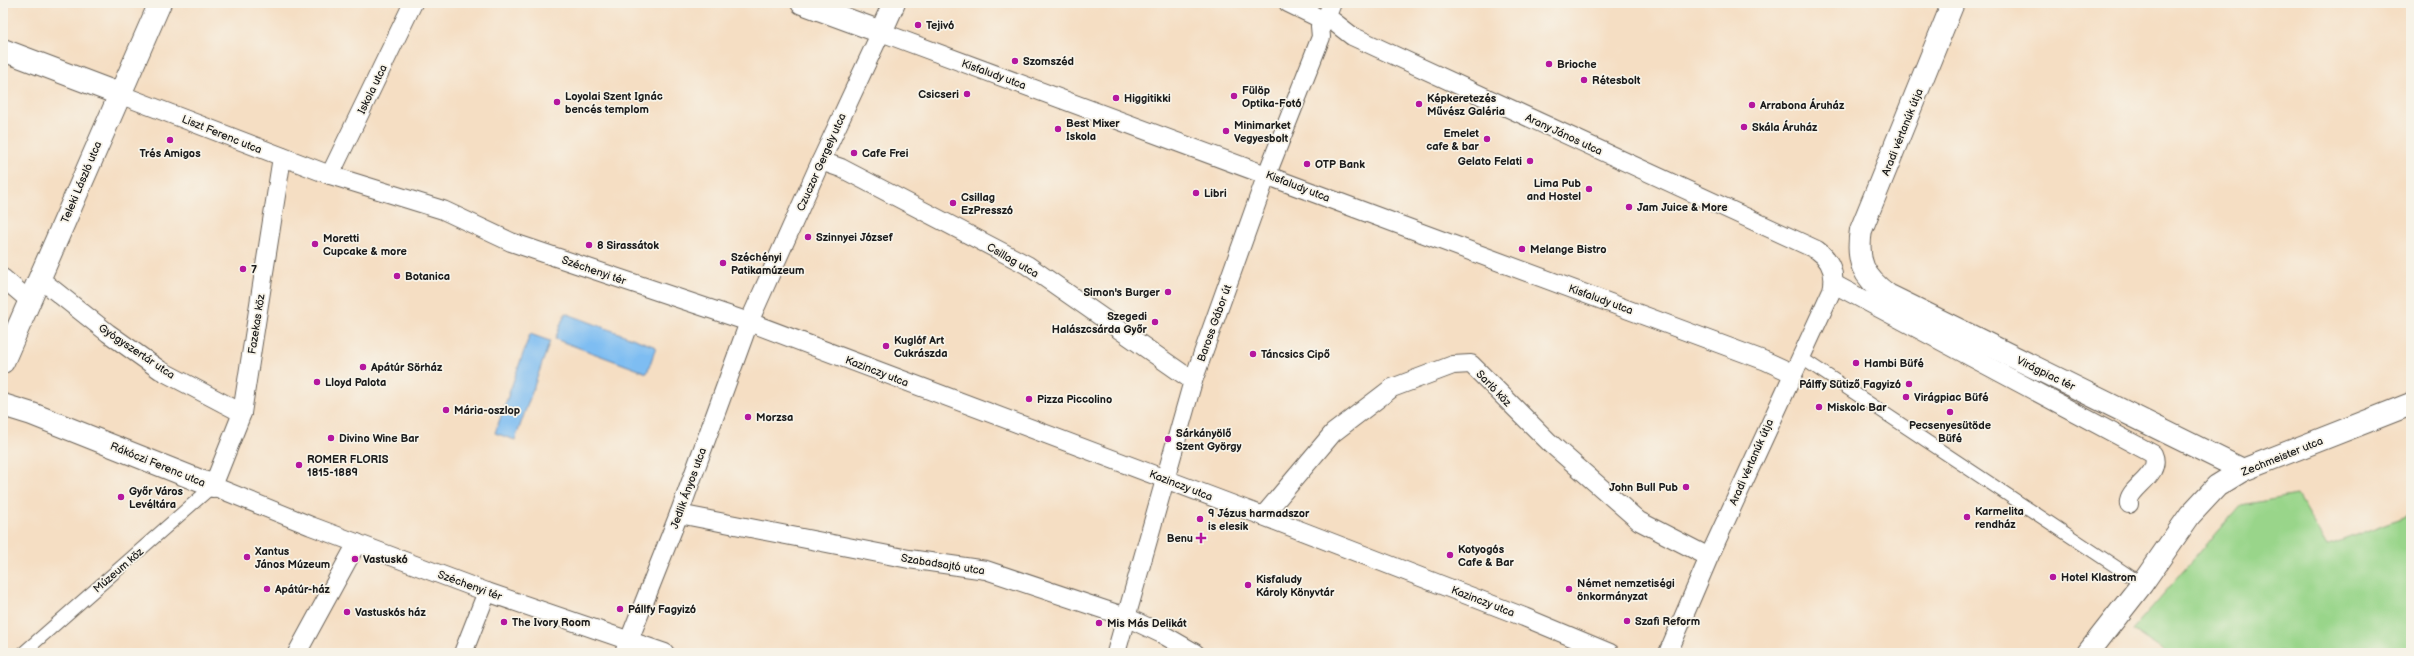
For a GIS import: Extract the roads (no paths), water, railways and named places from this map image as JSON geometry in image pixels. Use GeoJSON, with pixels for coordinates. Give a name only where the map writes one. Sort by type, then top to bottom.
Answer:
{"type":"FeatureCollection","features":[{"type":"Feature","properties":{"kind":"street","name":"Teleki László utca"},"geometry":{"type":"LineString","coordinates":[[3,362],[160,3]]}},
{"type":"Feature","properties":{"kind":"street","name":"Iskola utca"},"geometry":{"type":"LineString","coordinates":[[330,175],[413,3]]}},
{"type":"Feature","properties":{"kind":"street","name":"Kisfaludy utca"},"geometry":{"type":"LineString","coordinates":[[802,3],[1267,174],[1766,361],[1796,365]]}},
{"type":"Feature","properties":{"kind":"street","name":"Czuczor Gergely utca"},"geometry":{"type":"LineString","coordinates":[[749,322],[894,3]]}},
{"type":"Feature","properties":{"kind":"street","name":"Arany János utca"},"geometry":{"type":"LineString","coordinates":[[1288,3],[1325,21],[1334,22],[1352,36],[1817,250],[1824,255],[1834,278]]}},
{"type":"Feature","properties":{"kind":"street","name":"Baross Gábor út"},"geometry":{"type":"LineString","coordinates":[[1116,653],[1164,478],[1193,381],[1267,174],[1321,37],[1320,26],[1325,21],[1332,3]]}},
{"type":"Feature","properties":{"kind":"street","name":"Aradi vértanúk útja"},"geometry":{"type":"LineString","coordinates":[[1861,263],[1859,250],[1862,230],[1953,3]]}},
{"type":"Feature","properties":{"kind":"street","name":"Liszt Ferenc utca"},"geometry":{"type":"LineString","coordinates":[[3,50],[282,158],[330,175],[443,210]]}},
{"type":"Feature","properties":{"kind":"street","name":"Fazekas köz"},"geometry":{"type":"LineString","coordinates":[[213,486],[242,413],[282,158]]}},
{"type":"Feature","properties":{"kind":"street","name":"Csillag utca"},"geometry":{"type":"LineString","coordinates":[[821,161],[841,168],[1027,265],[1193,381]]}},
{"type":"Feature","properties":{"kind":"street","name":"Széchenyi tér"},"geometry":{"type":"LineString","coordinates":[[443,210],[511,242],[749,322]]}},
{"type":"Feature","properties":{"kind":"street","name":"Virágpiac tér"},"geometry":{"type":"LineString","coordinates":[[1861,263],[1872,282],[1888,295],[2243,470]]}},
{"type":"Feature","properties":{"kind":"street"},"geometry":{"type":"LineString","coordinates":[[3,278],[30,301]]}},
{"type":"Feature","properties":{"kind":"street","name":"Aradi vértanúk útja"},"geometry":{"type":"LineString","coordinates":[[1668,653],[1708,557],[1834,278]]}},
{"type":"Feature","properties":{"kind":"street"},"geometry":{"type":"LineString","coordinates":[[1834,278],[2153,454],[2155,465],[2152,471],[2130,498],[2130,504]]}},
{"type":"Feature","properties":{"kind":"street","name":"Gyógyszertár utca"},"geometry":{"type":"LineString","coordinates":[[40,279],[108,333],[160,370],[242,413]]}},
{"type":"Feature","properties":{"kind":"street","name":"Kazinczy utca"},"geometry":{"type":"LineString","coordinates":[[749,322],[1263,516],[1524,617],[1610,653]]}},
{"type":"Feature","properties":{"kind":"street","name":"Jedlik Ányos utca"},"geometry":{"type":"LineString","coordinates":[[627,647],[679,514],[749,322]]}},
{"type":"Feature","properties":{"kind":"street","name":"Sarló köz"},"geometry":{"type":"LineString","coordinates":[[1263,516],[1333,433],[1392,388],[1453,366],[1471,364],[1500,395],[1549,442],[1640,520],[1708,557]]}},
{"type":"Feature","properties":{"kind":"street","name":"Zechmeister utca"},"geometry":{"type":"LineString","coordinates":[[2088,653],[2142,584],[2190,515],[2217,486],[2243,470],[2411,404]]}},
{"type":"Feature","properties":{"kind":"street","name":"Rákóczi Ferenc utca"},"geometry":{"type":"LineString","coordinates":[[3,405],[32,414],[311,526]]}},
{"type":"Feature","properties":{"kind":"street","name":"Szabadsajtó utca"},"geometry":{"type":"LineString","coordinates":[[679,514],[909,559],[986,570],[1126,617],[1162,634],[1195,653]]}},
{"type":"Feature","properties":{"kind":"street","name":"Széchenyi tér"},"geometry":{"type":"LineString","coordinates":[[311,526],[487,592],[627,647],[665,653]]}},
{"type":"Feature","properties":{"kind":"street"},"geometry":{"type":"LineString","coordinates":[[297,653],[357,543]]}},
{"type":"Feature","properties":{"kind":"street"},"geometry":{"type":"LineString","coordinates":[[463,653],[487,592]]}},
{"type":"Feature","properties":{"kind":"lane"},"geometry":{"type":"LineString","coordinates":[[1796,365],[2142,584]]}},
{"type":"Feature","properties":{"kind":"lane","name":"Múzeum köz"},"geometry":{"type":"LineString","coordinates":[[23,653],[213,486]]}},
{"type":"Feature","properties":{"kind":"water"},"geometry":{"type":"Polygon","coordinates":[[[565,313],[656,347],[647,373],[555,339],[565,313]]]}},
{"type":"Feature","properties":{"kind":"water"},"geometry":{"type":"Polygon","coordinates":[[[530,334],[550,341],[515,440],[495,433],[530,334]]]}},
{"type":"Feature","properties":{"kind":"place","name":"Tejivó"},"geometry":{"type":"Point","coordinates":[918,25]}},
{"type":"Feature","properties":{"kind":"place","name":"Szomszéd"},"geometry":{"type":"Point","coordinates":[1015,61]}},
{"type":"Feature","properties":{"kind":"place","name":"Brioche"},"geometry":{"type":"Point","coordinates":[1549,64]}},
{"type":"Feature","properties":{"kind":"place","name":"Rétesbolt"},"geometry":{"type":"Point","coordinates":[1584,80]}},
{"type":"Feature","properties":{"kind":"place","name":"Csicseri"},"geometry":{"type":"Point","coordinates":[967,94]}},
{"type":"Feature","properties":{"kind":"place","name":"Fülöp Optika-Fotó"},"geometry":{"type":"Point","coordinates":[1234,96]}},
{"type":"Feature","properties":{"kind":"place","name":"Higgitikki"},"geometry":{"type":"Point","coordinates":[1116,98]}},
{"type":"Feature","properties":{"kind":"place","name":"Loyolai Szent Ignác bencés templom"},"geometry":{"type":"Point","coordinates":[557,102]}},
{"type":"Feature","properties":{"kind":"place","name":"Képkeretezés Művész Galéria"},"geometry":{"type":"Point","coordinates":[1419,104]}},
{"type":"Feature","properties":{"kind":"place","name":"Arrabona Áruház"},"geometry":{"type":"Point","coordinates":[1752,105]}},
{"type":"Feature","properties":{"kind":"place","name":"Skála Áruház"},"geometry":{"type":"Point","coordinates":[1744,127]}},
{"type":"Feature","properties":{"kind":"place","name":"Best Mixer Iskola"},"geometry":{"type":"Point","coordinates":[1058,129]}},
{"type":"Feature","properties":{"kind":"place","name":"Minimarket Vegyesbolt"},"geometry":{"type":"Point","coordinates":[1226,131]}},
{"type":"Feature","properties":{"kind":"place","name":"Emelet cafe & bar"},"geometry":{"type":"Point","coordinates":[1487,139]}},
{"type":"Feature","properties":{"kind":"place","name":"Trés Amigos"},"geometry":{"type":"Point","coordinates":[170,140]}},
{"type":"Feature","properties":{"kind":"place","name":"Cafe Frei"},"geometry":{"type":"Point","coordinates":[854,153]}},
{"type":"Feature","properties":{"kind":"place","name":"Gelato Felati"},"geometry":{"type":"Point","coordinates":[1530,161]}},
{"type":"Feature","properties":{"kind":"place","name":"OTP Bank"},"geometry":{"type":"Point","coordinates":[1307,164]}},
{"type":"Feature","properties":{"kind":"place","name":"Lima Pub and Hostel"},"geometry":{"type":"Point","coordinates":[1589,189]}},
{"type":"Feature","properties":{"kind":"place","name":"Libri"},"geometry":{"type":"Point","coordinates":[1196,193]}},
{"type":"Feature","properties":{"kind":"place","name":"Csillag EzPresszó"},"geometry":{"type":"Point","coordinates":[953,203]}},
{"type":"Feature","properties":{"kind":"place","name":"Jam Juice & More"},"geometry":{"type":"Point","coordinates":[1629,207]}},
{"type":"Feature","properties":{"kind":"place","name":"Szinnyei József"},"geometry":{"type":"Point","coordinates":[808,237]}},
{"type":"Feature","properties":{"kind":"place","name":"Moretti Cupcake & more"},"geometry":{"type":"Point","coordinates":[315,244]}},
{"type":"Feature","properties":{"kind":"place","name":"8 Sirassátok"},"geometry":{"type":"Point","coordinates":[589,245]}},
{"type":"Feature","properties":{"kind":"place","name":"Melange Bistro"},"geometry":{"type":"Point","coordinates":[1522,249]}},
{"type":"Feature","properties":{"kind":"place","name":"Széchényi Patikamúzeum"},"geometry":{"type":"Point","coordinates":[723,263]}},
{"type":"Feature","properties":{"kind":"place","name":"7"},"geometry":{"type":"Point","coordinates":[243,269]}},
{"type":"Feature","properties":{"kind":"place","name":"Botanica"},"geometry":{"type":"Point","coordinates":[397,276]}},
{"type":"Feature","properties":{"kind":"place","name":"Simon's Burger"},"geometry":{"type":"Point","coordinates":[1168,292]}},
{"type":"Feature","properties":{"kind":"place","name":"Szegedi Halászcsárda Győr"},"geometry":{"type":"Point","coordinates":[1155,322]}},
{"type":"Feature","properties":{"kind":"place","name":"Kuglóf Art Cukrászda"},"geometry":{"type":"Point","coordinates":[886,346]}},
{"type":"Feature","properties":{"kind":"place","name":"Táncsics Cipő"},"geometry":{"type":"Point","coordinates":[1253,354]}},
{"type":"Feature","properties":{"kind":"place","name":"Hambi Büfé"},"geometry":{"type":"Point","coordinates":[1856,363]}},
{"type":"Feature","properties":{"kind":"place","name":"Apátúr Sörház"},"geometry":{"type":"Point","coordinates":[363,367]}},
{"type":"Feature","properties":{"kind":"place","name":"Lloyd Palota"},"geometry":{"type":"Point","coordinates":[317,382]}},
{"type":"Feature","properties":{"kind":"place","name":"Pálffy Sütiző Fagyizó"},"geometry":{"type":"Point","coordinates":[1909,384]}},
{"type":"Feature","properties":{"kind":"place","name":"Virágpiac Büfé"},"geometry":{"type":"Point","coordinates":[1906,397]}},
{"type":"Feature","properties":{"kind":"place","name":"Pizza Piccolino"},"geometry":{"type":"Point","coordinates":[1029,399]}},
{"type":"Feature","properties":{"kind":"place","name":"Miskolc Bar"},"geometry":{"type":"Point","coordinates":[1819,407]}},
{"type":"Feature","properties":{"kind":"place","name":"Mária-oszlop"},"geometry":{"type":"Point","coordinates":[446,410]}},
{"type":"Feature","properties":{"kind":"place","name":"Pecsenyesütöde Büfé"},"geometry":{"type":"Point","coordinates":[1950,412]}},
{"type":"Feature","properties":{"kind":"place","name":"Morzsa"},"geometry":{"type":"Point","coordinates":[748,417]}},
{"type":"Feature","properties":{"kind":"place","name":"Divino Wine Bar"},"geometry":{"type":"Point","coordinates":[331,438]}},
{"type":"Feature","properties":{"kind":"place","name":"Sárkányölő Szent György"},"geometry":{"type":"Point","coordinates":[1168,439]}},
{"type":"Feature","properties":{"kind":"place","name":"ROMER FLORIS 1815-1889"},"geometry":{"type":"Point","coordinates":[299,465]}},
{"type":"Feature","properties":{"kind":"place","name":"John Bull Pub"},"geometry":{"type":"Point","coordinates":[1686,487]}},
{"type":"Feature","properties":{"kind":"place","name":"Győr Város Levéltára"},"geometry":{"type":"Point","coordinates":[121,497]}},
{"type":"Feature","properties":{"kind":"place","name":"Karmelita rendház"},"geometry":{"type":"Point","coordinates":[1967,517]}},
{"type":"Feature","properties":{"kind":"place","name":"9 Jézus harmadszor is elesik"},"geometry":{"type":"Point","coordinates":[1200,519]}},
{"type":"Feature","properties":{"kind":"place","name":"Benu"},"geometry":{"type":"Point","coordinates":[1201,538]}},
{"type":"Feature","properties":{"kind":"place","name":"Kotyogós Cafe & Bar"},"geometry":{"type":"Point","coordinates":[1450,555]}},
{"type":"Feature","properties":{"kind":"place","name":"Xantus János Múzeum"},"geometry":{"type":"Point","coordinates":[247,557]}},
{"type":"Feature","properties":{"kind":"place","name":"Vastuskó"},"geometry":{"type":"Point","coordinates":[355,559]}},
{"type":"Feature","properties":{"kind":"place","name":"Hotel Klastrom"},"geometry":{"type":"Point","coordinates":[2053,577]}},
{"type":"Feature","properties":{"kind":"place","name":"Kisfaludy Károly Könyvtár"},"geometry":{"type":"Point","coordinates":[1248,585]}},
{"type":"Feature","properties":{"kind":"place","name":"Apátúr-ház"},"geometry":{"type":"Point","coordinates":[267,589]}},
{"type":"Feature","properties":{"kind":"place","name":"Német nemzetiségi önkormányzat"},"geometry":{"type":"Point","coordinates":[1569,589]}},
{"type":"Feature","properties":{"kind":"place","name":"Pállfy Fagyizó"},"geometry":{"type":"Point","coordinates":[620,609]}},
{"type":"Feature","properties":{"kind":"place","name":"Vastuskós ház"},"geometry":{"type":"Point","coordinates":[347,612]}},
{"type":"Feature","properties":{"kind":"place","name":"Szafi Reform"},"geometry":{"type":"Point","coordinates":[1627,621]}},
{"type":"Feature","properties":{"kind":"place","name":"The Ivory Room"},"geometry":{"type":"Point","coordinates":[504,622]}},
{"type":"Feature","properties":{"kind":"place","name":"Mis Más Delikát"},"geometry":{"type":"Point","coordinates":[1099,623]}}]}
